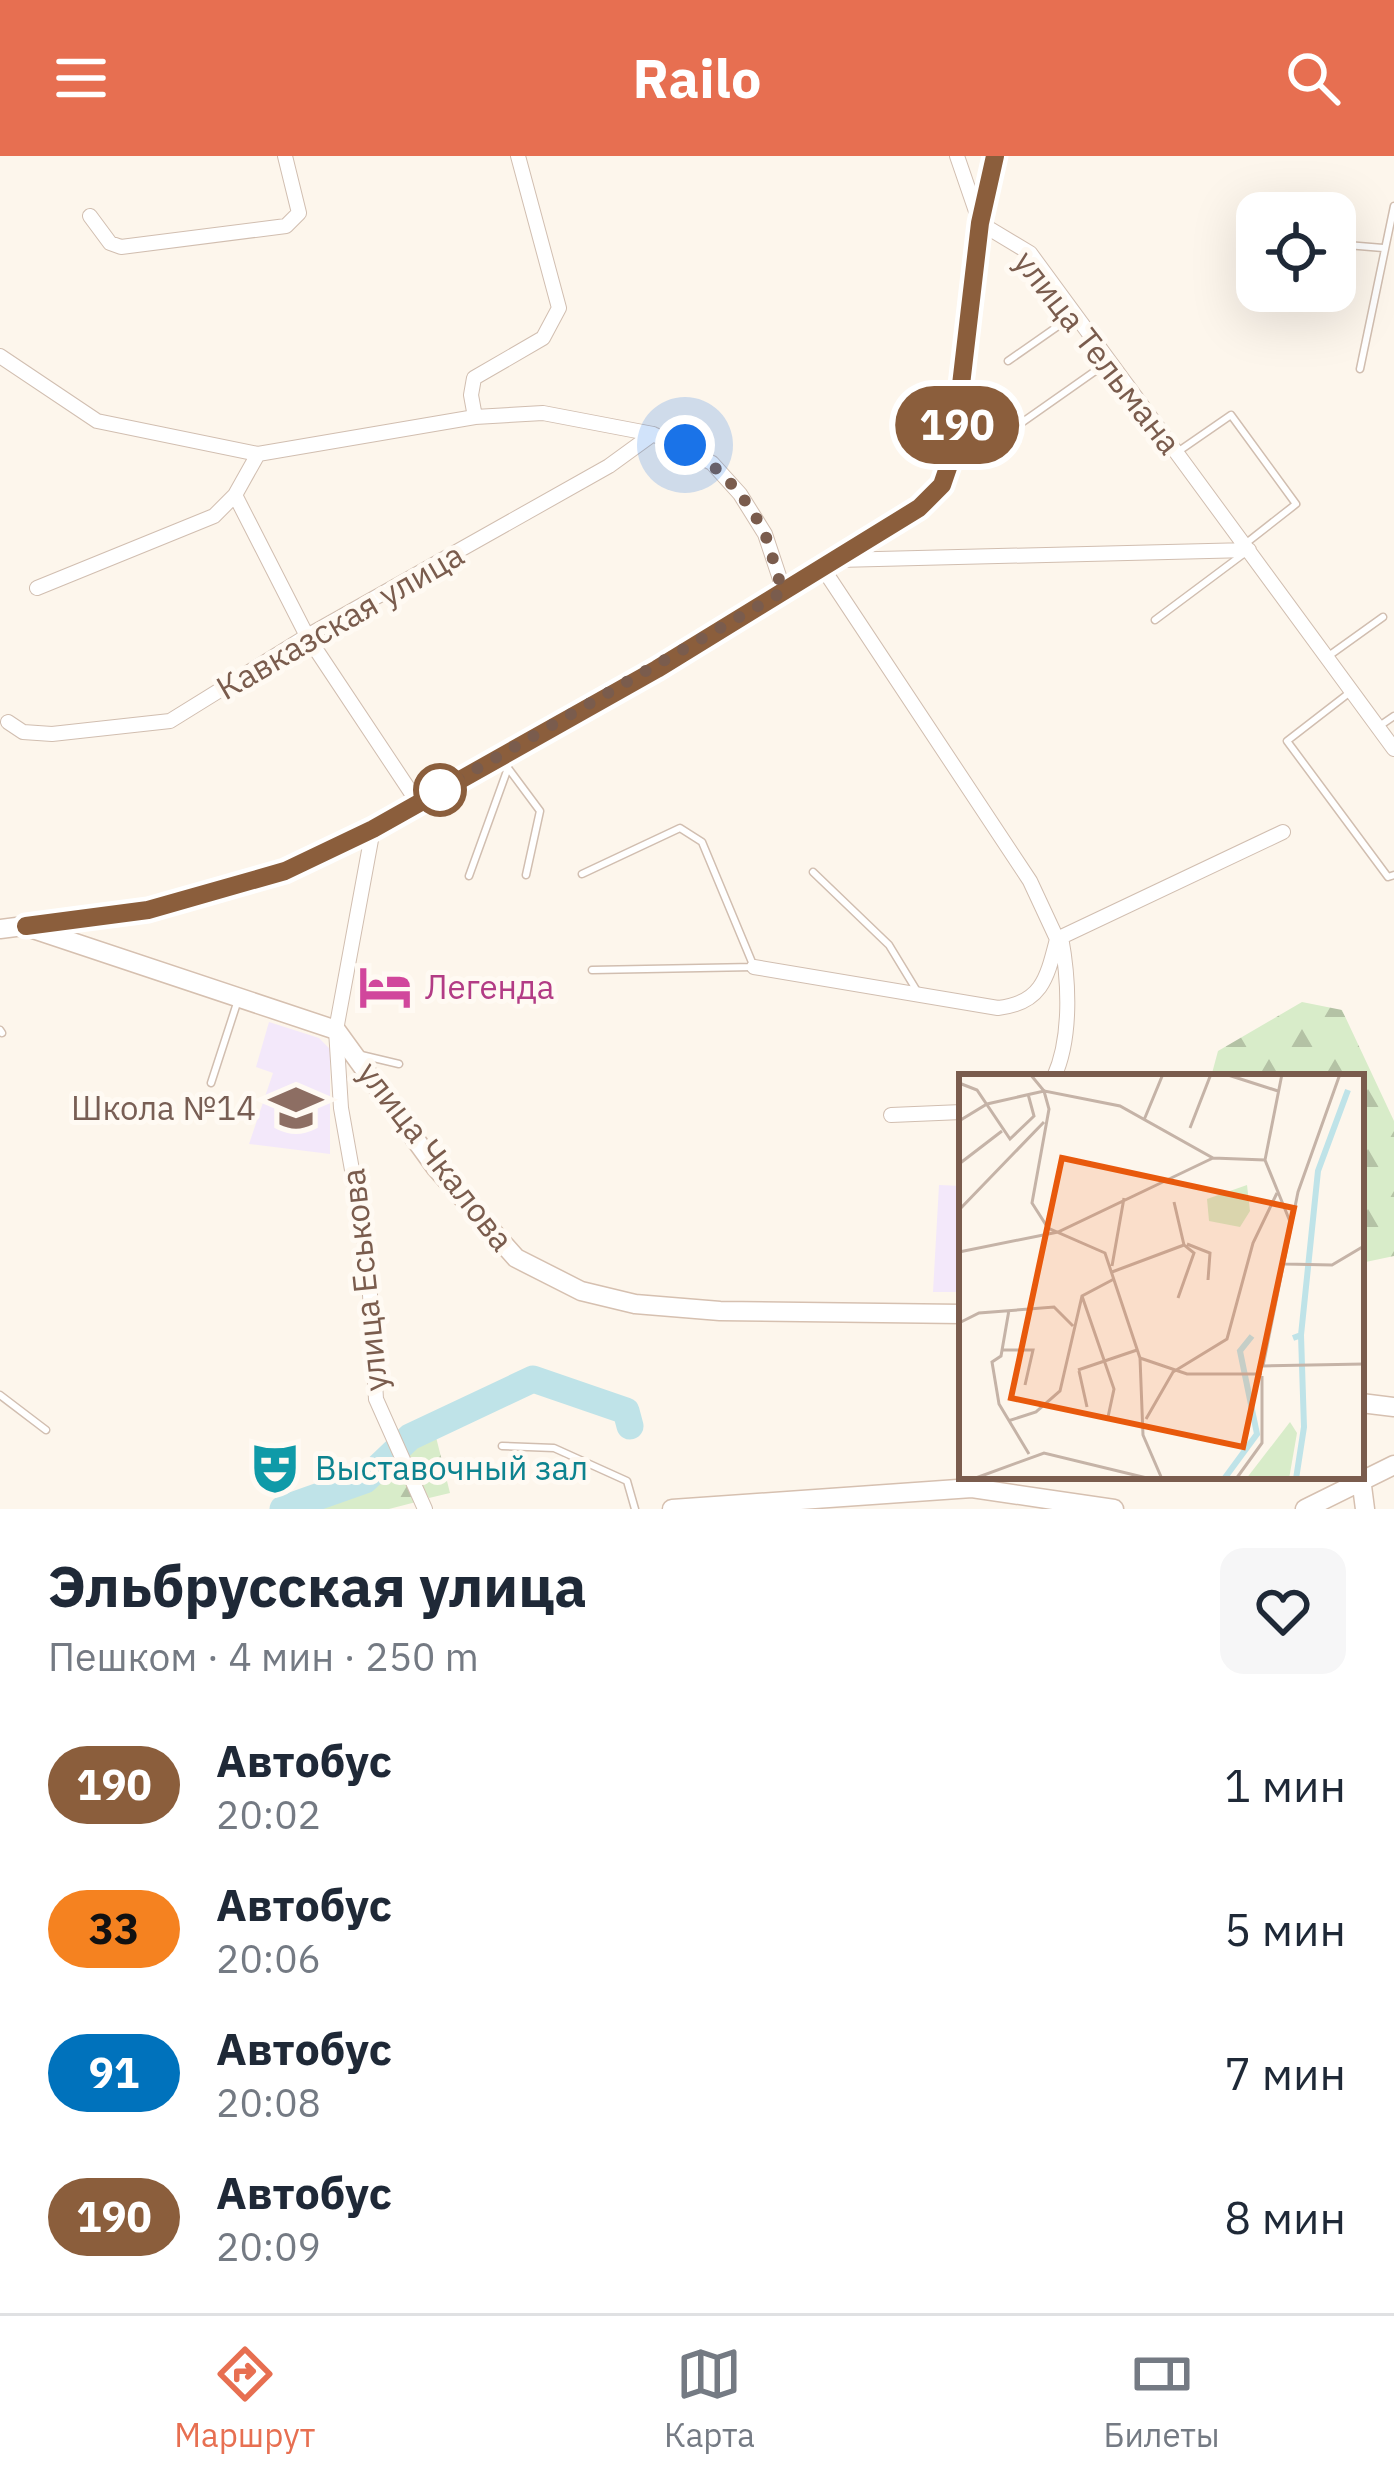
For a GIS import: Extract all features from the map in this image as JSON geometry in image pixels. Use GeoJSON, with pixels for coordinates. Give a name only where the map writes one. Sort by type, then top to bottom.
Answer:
{"type":"FeatureCollection","features":[{"type":"Feature","properties":{"kind":"street"},"geometry":{"type":"LineString","coordinates":[[90,216],[110,243],[122,247],[286,226],[299,213],[285,156]]}},
{"type":"Feature","properties":{"kind":"street"},"geometry":{"type":"LineString","coordinates":[[476,417],[474,378],[543,338],[560,308],[518,156]]}},
{"type":"Feature","properties":{"kind":"street"},"geometry":{"type":"LineString","coordinates":[[957,156],[980,223]]}},
{"type":"Feature","properties":{"kind":"street"},"geometry":{"type":"LineString","coordinates":[[26,926],[148,910],[285,871],[505,762],[919,508],[942,485],[953,453],[980,223],[995,156]]}},
{"type":"Feature","properties":{"kind":"street","name":"улица Тельмана"},"geometry":{"type":"LineString","coordinates":[[980,223],[1030,253],[1394,749]]}},
{"type":"Feature","properties":{"kind":"street"},"geometry":{"type":"LineString","coordinates":[[0,356],[98,421],[258,454],[476,417],[543,413],[652,434],[712,463],[740,494],[765,534],[784,591]]}},
{"type":"Feature","properties":{"kind":"street","name":"Кавказская улица"},"geometry":{"type":"LineString","coordinates":[[8,722],[22,732],[52,734],[170,722],[307,636],[572,488],[652,434]]}},
{"type":"Feature","properties":{"kind":"street"},"geometry":{"type":"LineString","coordinates":[[37,588],[214,516],[235,495],[258,454]]}},
{"type":"Feature","properties":{"kind":"street"},"geometry":{"type":"LineString","coordinates":[[235,495],[307,636],[418,803]]}},
{"type":"Feature","properties":{"kind":"street"},"geometry":{"type":"LineString","coordinates":[[828,564],[1247,547]]}},
{"type":"Feature","properties":{"kind":"street"},"geometry":{"type":"LineString","coordinates":[[828,564],[1030,881],[1059,938],[1066,1001],[1062,1060],[1055,1074]]}},
{"type":"Feature","properties":{"kind":"street","name":"улица Еськова"},"geometry":{"type":"LineString","coordinates":[[373,829],[337,1030],[341,1108],[368,1260],[376,1400],[424,1509]]}},
{"type":"Feature","properties":{"kind":"street"},"geometry":{"type":"LineString","coordinates":[[754,967],[998,1008],[1022,1006],[1041,992],[1059,938],[1283,832]]}},
{"type":"Feature","properties":{"kind":"street","name":"улица Чкалова"},"geometry":{"type":"LineString","coordinates":[[0,928],[26,926],[337,1030],[436,1168],[516,1258],[581,1291],[635,1304],[720,1311],[959,1314]]}},
{"type":"Feature","properties":{"kind":"street"},"geometry":{"type":"LineString","coordinates":[[891,1115],[959,1112]]}},
{"type":"Feature","properties":{"kind":"street"},"geometry":{"type":"LineString","coordinates":[[1364,1403],[1394,1406]]}},
{"type":"Feature","properties":{"kind":"street"},"geometry":{"type":"LineString","coordinates":[[1305,1509],[1394,1466]]}},
{"type":"Feature","properties":{"kind":"street"},"geometry":{"type":"LineString","coordinates":[[1341,1509],[1363,1484]]}},
{"type":"Feature","properties":{"kind":"street"},"geometry":{"type":"LineString","coordinates":[[1363,1484],[1364,1509]]}},
{"type":"Feature","properties":{"kind":"street"},"geometry":{"type":"LineString","coordinates":[[672,1509],[853,1503],[1004,1491],[1114,1509]]}},
{"type":"Feature","properties":{"kind":"street"},"geometry":{"type":"LineString","coordinates":[[948,1493],[1044,1509]]}},
{"type":"Feature","properties":{"kind":"lane"},"geometry":{"type":"LineString","coordinates":[[1360,369],[1394,206]]}},
{"type":"Feature","properties":{"kind":"lane"},"geometry":{"type":"LineString","coordinates":[[1356,246],[1383,248]]}},
{"type":"Feature","properties":{"kind":"lane"},"geometry":{"type":"LineString","coordinates":[[1008,361],[1074,315]]}},
{"type":"Feature","properties":{"kind":"lane"},"geometry":{"type":"LineString","coordinates":[[1017,426],[1108,362]]}},
{"type":"Feature","properties":{"kind":"lane"},"geometry":{"type":"LineString","coordinates":[[1155,620],[1296,504],[1231,416],[1176,453]]}},
{"type":"Feature","properties":{"kind":"lane"},"geometry":{"type":"LineString","coordinates":[[1327,657],[1383,617]]}},
{"type":"Feature","properties":{"kind":"lane"},"geometry":{"type":"LineString","coordinates":[[1352,691],[1287,741],[1388,877],[1394,875]]}},
{"type":"Feature","properties":{"kind":"lane"},"geometry":{"type":"LineString","coordinates":[[1378,728],[1394,716]]}},
{"type":"Feature","properties":{"kind":"lane"},"geometry":{"type":"LineString","coordinates":[[505,762],[540,811],[526,875]]}},
{"type":"Feature","properties":{"kind":"lane"},"geometry":{"type":"LineString","coordinates":[[469,877],[505,762]]}},
{"type":"Feature","properties":{"kind":"lane"},"geometry":{"type":"LineString","coordinates":[[582,874],[680,828],[702,842],[754,967],[592,970]]}},
{"type":"Feature","properties":{"kind":"lane"},"geometry":{"type":"LineString","coordinates":[[813,872],[889,945],[917,991]]}},
{"type":"Feature","properties":{"kind":"lane"},"geometry":{"type":"LineString","coordinates":[[211,1083],[239,997]]}},
{"type":"Feature","properties":{"kind":"lane"},"geometry":{"type":"LineString","coordinates":[[354,1053],[399,1064]]}},
{"type":"Feature","properties":{"kind":"lane"},"geometry":{"type":"LineString","coordinates":[[0,1395],[46,1430]]}},
{"type":"Feature","properties":{"kind":"lane"},"geometry":{"type":"LineString","coordinates":[[502,1446],[554,1448],[626,1481],[635,1509]]}},
{"type":"Feature","properties":{"kind":"shaded area","name":"Школа №14"},"geometry":{"type":"Polygon","coordinates":[[[269,1022],[319,1038],[330,1049],[330,1154],[249,1144],[273,1073],[256,1067],[269,1022]]]}},
{"type":"Feature","properties":{"kind":"shaded area"},"geometry":{"type":"Polygon","coordinates":[[[939,1185],[959,1186],[959,1292],[933,1292],[939,1185]]]}},
{"type":"Feature","properties":{"kind":"green space"},"geometry":{"type":"Polygon","coordinates":[[[1302,1002],[1342,1010],[1394,1121],[1394,1256],[1364,1262],[1364,1074],[1212,1074],[1218,1051],[1302,1002]]]}},
{"type":"Feature","properties":{"kind":"green space"},"geometry":{"type":"Polygon","coordinates":[[[435,1433],[450,1493],[429,1498],[405,1452],[435,1433]]]}},
{"type":"Feature","properties":{"kind":"green space"},"geometry":{"type":"Polygon","coordinates":[[[395,1459],[416,1502],[389,1509],[300,1509],[366,1485],[395,1459]]]}},
{"type":"Feature","properties":{"kind":"waterway"},"geometry":{"type":"LineString","coordinates":[[283,1509],[365,1480],[410,1437],[533,1379],[626,1411],[630,1426]]}},
{"type":"Feature","properties":{"kind":"bus line","name":"190"},"geometry":{"type":"LineString","coordinates":[[26,926],[148,910],[285,871],[373,829],[657,669],[919,508],[942,485],[953,453],[980,223],[995,156]]}},
{"type":"Feature","properties":{"kind":"place","name":"Легенда"},"geometry":{"type":"Point","coordinates":[385,987]}},
{"type":"Feature","properties":{"kind":"place","name":"Школа №14"},"geometry":{"type":"Point","coordinates":[296,1108]}},
{"type":"Feature","properties":{"kind":"place","name":"Выставочный зал"},"geometry":{"type":"Point","coordinates":[275,1468]}},
{"type":"Feature","properties":{"kind":"route"},"geometry":{"type":"LineString","coordinates":[[440,790],[657,669],[784,591],[765,534],[740,494],[712,463],[685,445]]}}]}
